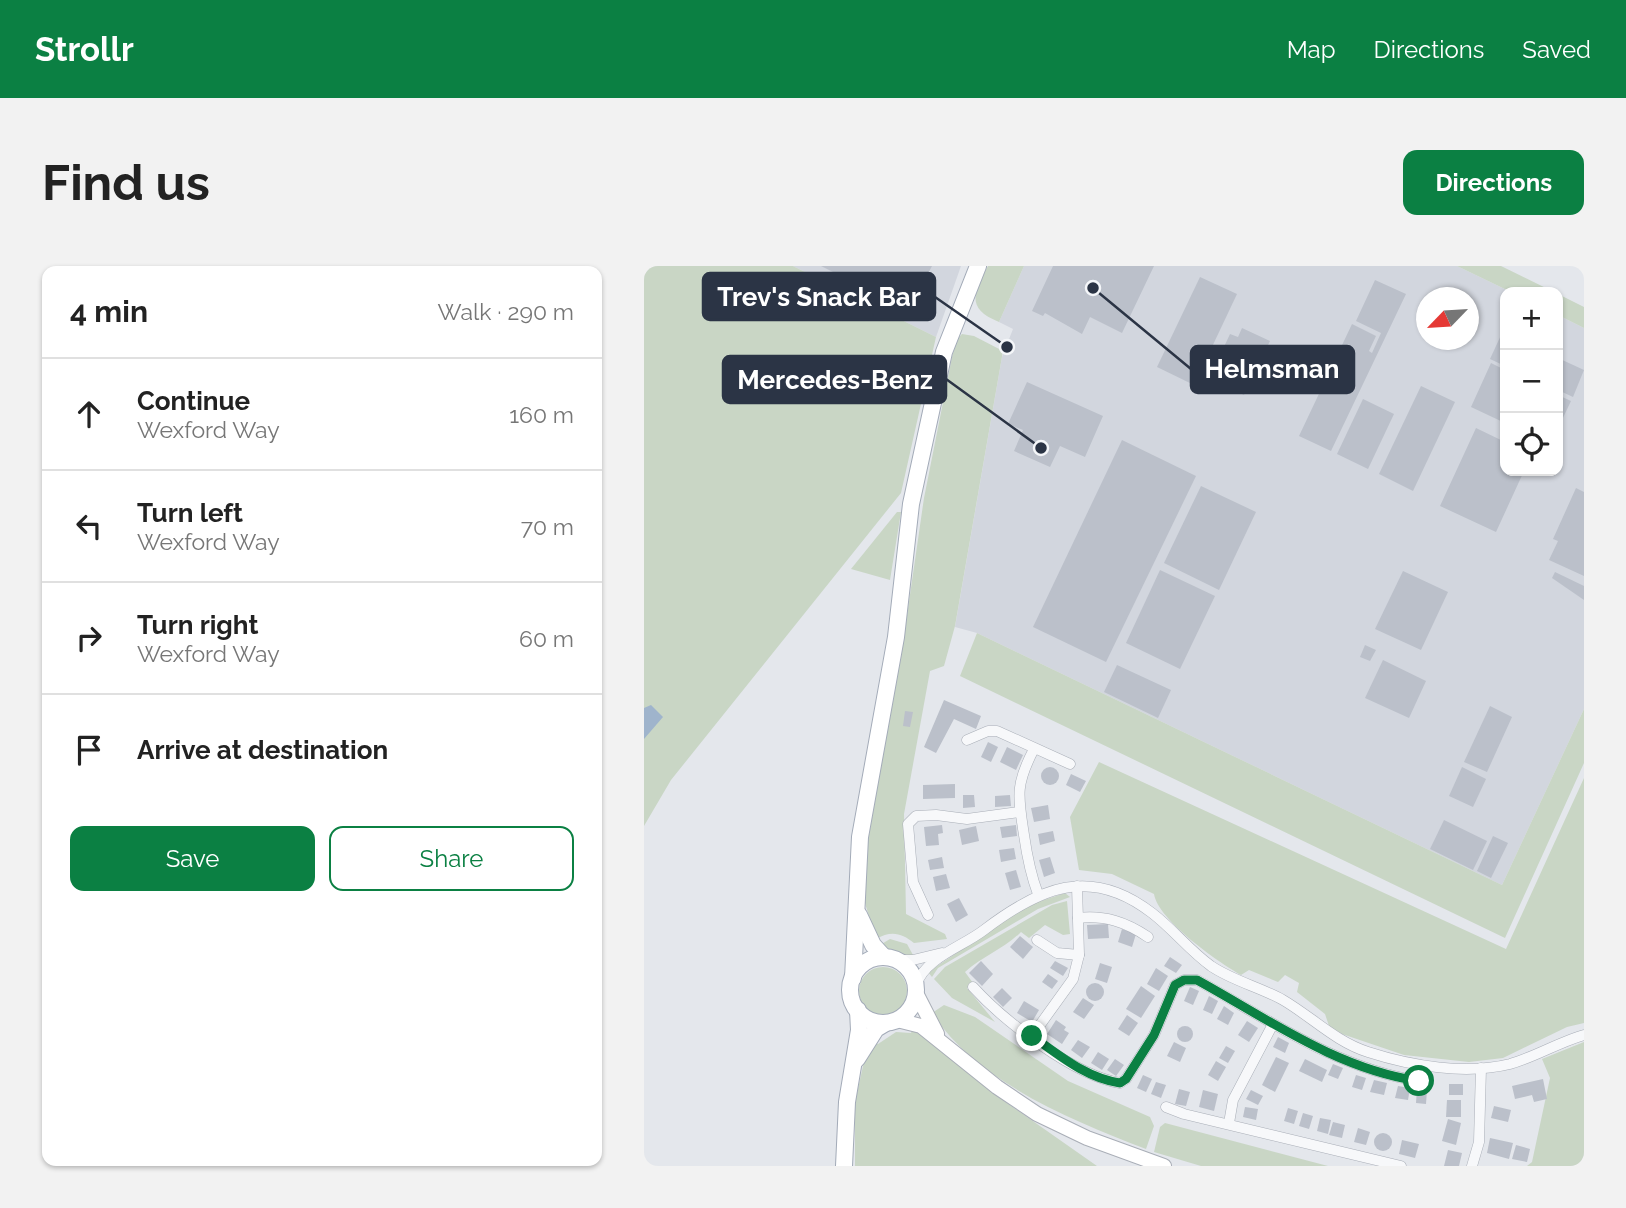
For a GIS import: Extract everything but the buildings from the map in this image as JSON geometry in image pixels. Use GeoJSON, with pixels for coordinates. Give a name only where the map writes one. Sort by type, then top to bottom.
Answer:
{"type":"FeatureCollection","features":[{"type":"Feature","properties":{"kind":"main road"},"geometry":{"type":"LineString","coordinates":[[844,1166],[845,1125],[859,1030],[858,1010],[851,995],[860,837],[896,637],[911,504],[933,393],[957,315],[978,266]]}},
{"type":"Feature","properties":{"kind":"main road"},"geometry":{"type":"LineString","coordinates":[[857,909],[873,946],[905,966],[939,1038]]}},
{"type":"Feature","properties":{"kind":"main road"},"geometry":{"type":"LineString","coordinates":[[853,978],[866,963],[890,959]]}},
{"type":"Feature","properties":{"kind":"main road"},"geometry":{"type":"LineString","coordinates":[[852,1067],[872,1035],[910,1009],[916,989]]}},
{"type":"Feature","properties":{"kind":"main road"},"geometry":{"type":"LineString","coordinates":[[858,1010],[875,1022],[909,1021],[939,1038],[960,1059],[1037,1114],[1087,1138],[1164,1166]]}},
{"type":"Feature","properties":{"kind":"street"},"geometry":{"type":"LineString","coordinates":[[967,740],[988,731],[997,731],[1070,764]]}},
{"type":"Feature","properties":{"kind":"street"},"geometry":{"type":"LineString","coordinates":[[1034,749],[1021,775],[1019,812],[1025,858],[1038,894]]}},
{"type":"Feature","properties":{"kind":"street"},"geometry":{"type":"LineString","coordinates":[[928,915],[913,882],[908,824],[916,816],[936,815],[967,819],[1019,812]]}},
{"type":"Feature","properties":{"kind":"street"},"geometry":{"type":"LineString","coordinates":[[1032,1036],[1073,979],[1079,956],[1077,886]]}},
{"type":"Feature","properties":{"kind":"street"},"geometry":{"type":"LineString","coordinates":[[916,989],[929,965],[1038,894],[1060,887],[1077,886],[1102,889],[1129,897],[1169,927],[1212,966],[1281,999],[1342,1041],[1368,1052],[1440,1067],[1481,1068],[1511,1063],[1584,1035]]}},
{"type":"Feature","properties":{"kind":"street"},"geometry":{"type":"LineString","coordinates":[[1078,918],[1098,916],[1112,919],[1149,937]]}},
{"type":"Feature","properties":{"kind":"street"},"geometry":{"type":"LineString","coordinates":[[1037,940],[1057,953],[1079,956]]}},
{"type":"Feature","properties":{"kind":"street"},"geometry":{"type":"LineString","coordinates":[[890,959],[913,960],[949,951]]}},
{"type":"Feature","properties":{"kind":"street"},"geometry":{"type":"LineString","coordinates":[[973,987],[986,1001],[1032,1036],[1077,1067],[1103,1080],[1120,1083],[1126,1079],[1154,1035],[1175,985],[1184,980],[1197,980],[1351,1068],[1419,1081]]}},
{"type":"Feature","properties":{"kind":"street"},"geometry":{"type":"LineString","coordinates":[[1229,1123],[1233,1100],[1273,1024]]}},
{"type":"Feature","properties":{"kind":"street"},"geometry":{"type":"LineString","coordinates":[[1472,1166],[1479,1142],[1481,1068]]}},
{"type":"Feature","properties":{"kind":"street"},"geometry":{"type":"LineString","coordinates":[[1166,1107],[1184,1114],[1401,1166]]}},
{"type":"Feature","properties":{"kind":"shaded area"},"geometry":{"type":"Polygon","coordinates":[[[793,266],[961,266],[936,337],[793,266]]]}},
{"type":"Feature","properties":{"kind":"shaded area"},"geometry":{"type":"Polygon","coordinates":[[[1024,266],[1457,266],[1501,287],[1500,476],[1563,476],[1563,318],[1584,328],[1584,709],[1502,885],[977,633],[955,627],[1002,357],[1013,329],[999,322],[1024,266]]]}},
{"type":"Feature","properties":{"kind":"green space"},"geometry":{"type":"Polygon","coordinates":[[[644,266],[793,266],[936,337],[901,493],[671,780],[644,826],[644,266]]]}},
{"type":"Feature","properties":{"kind":"green space"},"geometry":{"type":"Polygon","coordinates":[[[988,266],[1024,266],[999,322],[981,312],[977,306],[976,292],[988,266]]]}},
{"type":"Feature","properties":{"kind":"green space"},"geometry":{"type":"Polygon","coordinates":[[[1457,266],[1501,266],[1544,287],[1501,287],[1457,266]]]}},
{"type":"Feature","properties":{"kind":"green space"},"geometry":{"type":"Polygon","coordinates":[[[1563,296],[1584,307],[1584,328],[1563,318],[1563,296]]]}},
{"type":"Feature","properties":{"kind":"green space"},"geometry":{"type":"Polygon","coordinates":[[[962,334],[974,336],[1003,351],[955,626],[944,666],[930,671],[904,814],[906,914],[945,934],[947,939],[914,943],[901,935],[891,934],[876,939],[864,900],[863,868],[901,657],[924,498],[952,357],[957,339],[962,334]]]}},
{"type":"Feature","properties":{"kind":"green space"},"geometry":{"type":"Polygon","coordinates":[[[897,512],[901,512],[890,580],[851,569],[897,512]]]}},
{"type":"Feature","properties":{"kind":"green space"},"geometry":{"type":"Polygon","coordinates":[[[977,633],[1502,885],[1584,709],[1584,763],[1505,938],[960,676],[977,633]]]}},
{"type":"Feature","properties":{"kind":"green space"},"geometry":{"type":"Polygon","coordinates":[[[1099,762],[1506,949],[1584,778],[1584,1023],[1567,1027],[1503,1058],[1469,1062],[1404,1055],[1342,1034],[1329,1026],[1325,1014],[1297,992],[1299,983],[1285,975],[1278,982],[1249,970],[1241,975],[1204,951],[1177,928],[1166,916],[1154,894],[1112,874],[1079,870],[1070,817],[1099,762]]]}},
{"type":"Feature","properties":{"kind":"green space"},"geometry":{"type":"Polygon","coordinates":[[[1065,893],[1070,897],[1038,909],[938,968],[932,977],[928,972],[1029,905],[1065,893]]]}},
{"type":"Feature","properties":{"kind":"green space"},"geometry":{"type":"Polygon","coordinates":[[[1067,901],[1070,934],[1063,935],[1045,925],[1029,938],[1021,932],[965,972],[973,983],[967,988],[995,1022],[952,998],[934,979],[945,967],[1052,905],[1067,901]]]}},
{"type":"Feature","properties":{"kind":"green space"},"geometry":{"type":"Polygon","coordinates":[[[890,939],[907,944],[913,955],[898,956],[880,945],[890,939]]]}},
{"type":"Feature","properties":{"kind":"green space"},"geometry":{"type":"Polygon","coordinates":[[[883,967],[900,974],[907,991],[900,1008],[883,1015],[866,1008],[859,991],[866,974],[883,967]]]}},
{"type":"Feature","properties":{"kind":"green space"},"geometry":{"type":"Polygon","coordinates":[[[944,1005],[975,1017],[1068,1081],[1150,1117],[1154,1126],[1146,1149],[1057,1111],[1000,1079],[951,1037],[932,1013],[944,1005]]]}},
{"type":"Feature","properties":{"kind":"green space"},"geometry":{"type":"Polygon","coordinates":[[[913,1028],[997,1096],[1097,1166],[855,1166],[855,1117],[852,1116],[865,1057],[873,1041],[878,1044],[896,1032],[911,1033],[913,1028]]]}},
{"type":"Feature","properties":{"kind":"green space"},"geometry":{"type":"Polygon","coordinates":[[[1584,1042],[1584,1166],[1527,1166],[1532,1162],[1550,1078],[1542,1059],[1584,1042]]]}},
{"type":"Feature","properties":{"kind":"green space"},"geometry":{"type":"Polygon","coordinates":[[[1165,1123],[1328,1166],[1201,1166],[1154,1152],[1160,1127],[1165,1123]]]}},
{"type":"Feature","properties":{"kind":"water"},"geometry":{"type":"Polygon","coordinates":[[[651,705],[663,717],[644,739],[644,708],[651,705]]]}},
{"type":"Feature","properties":{"kind":"place","name":"Helmsman"},"geometry":{"type":"Point","coordinates":[1093,288]}},
{"type":"Feature","properties":{"kind":"place","name":"Trev's Snack Bar"},"geometry":{"type":"Point","coordinates":[1007,347]}},
{"type":"Feature","properties":{"kind":"place","name":"Mercedes-Benz"},"geometry":{"type":"Point","coordinates":[1041,448]}},
{"type":"Feature","properties":{"kind":"route"},"geometry":{"type":"LineString","coordinates":[[1032,1036],[1077,1067],[1103,1080],[1120,1083],[1126,1079],[1154,1035],[1175,985],[1184,980],[1197,980],[1273,1024],[1353,1064],[1392,1077],[1419,1081]]}}]}
